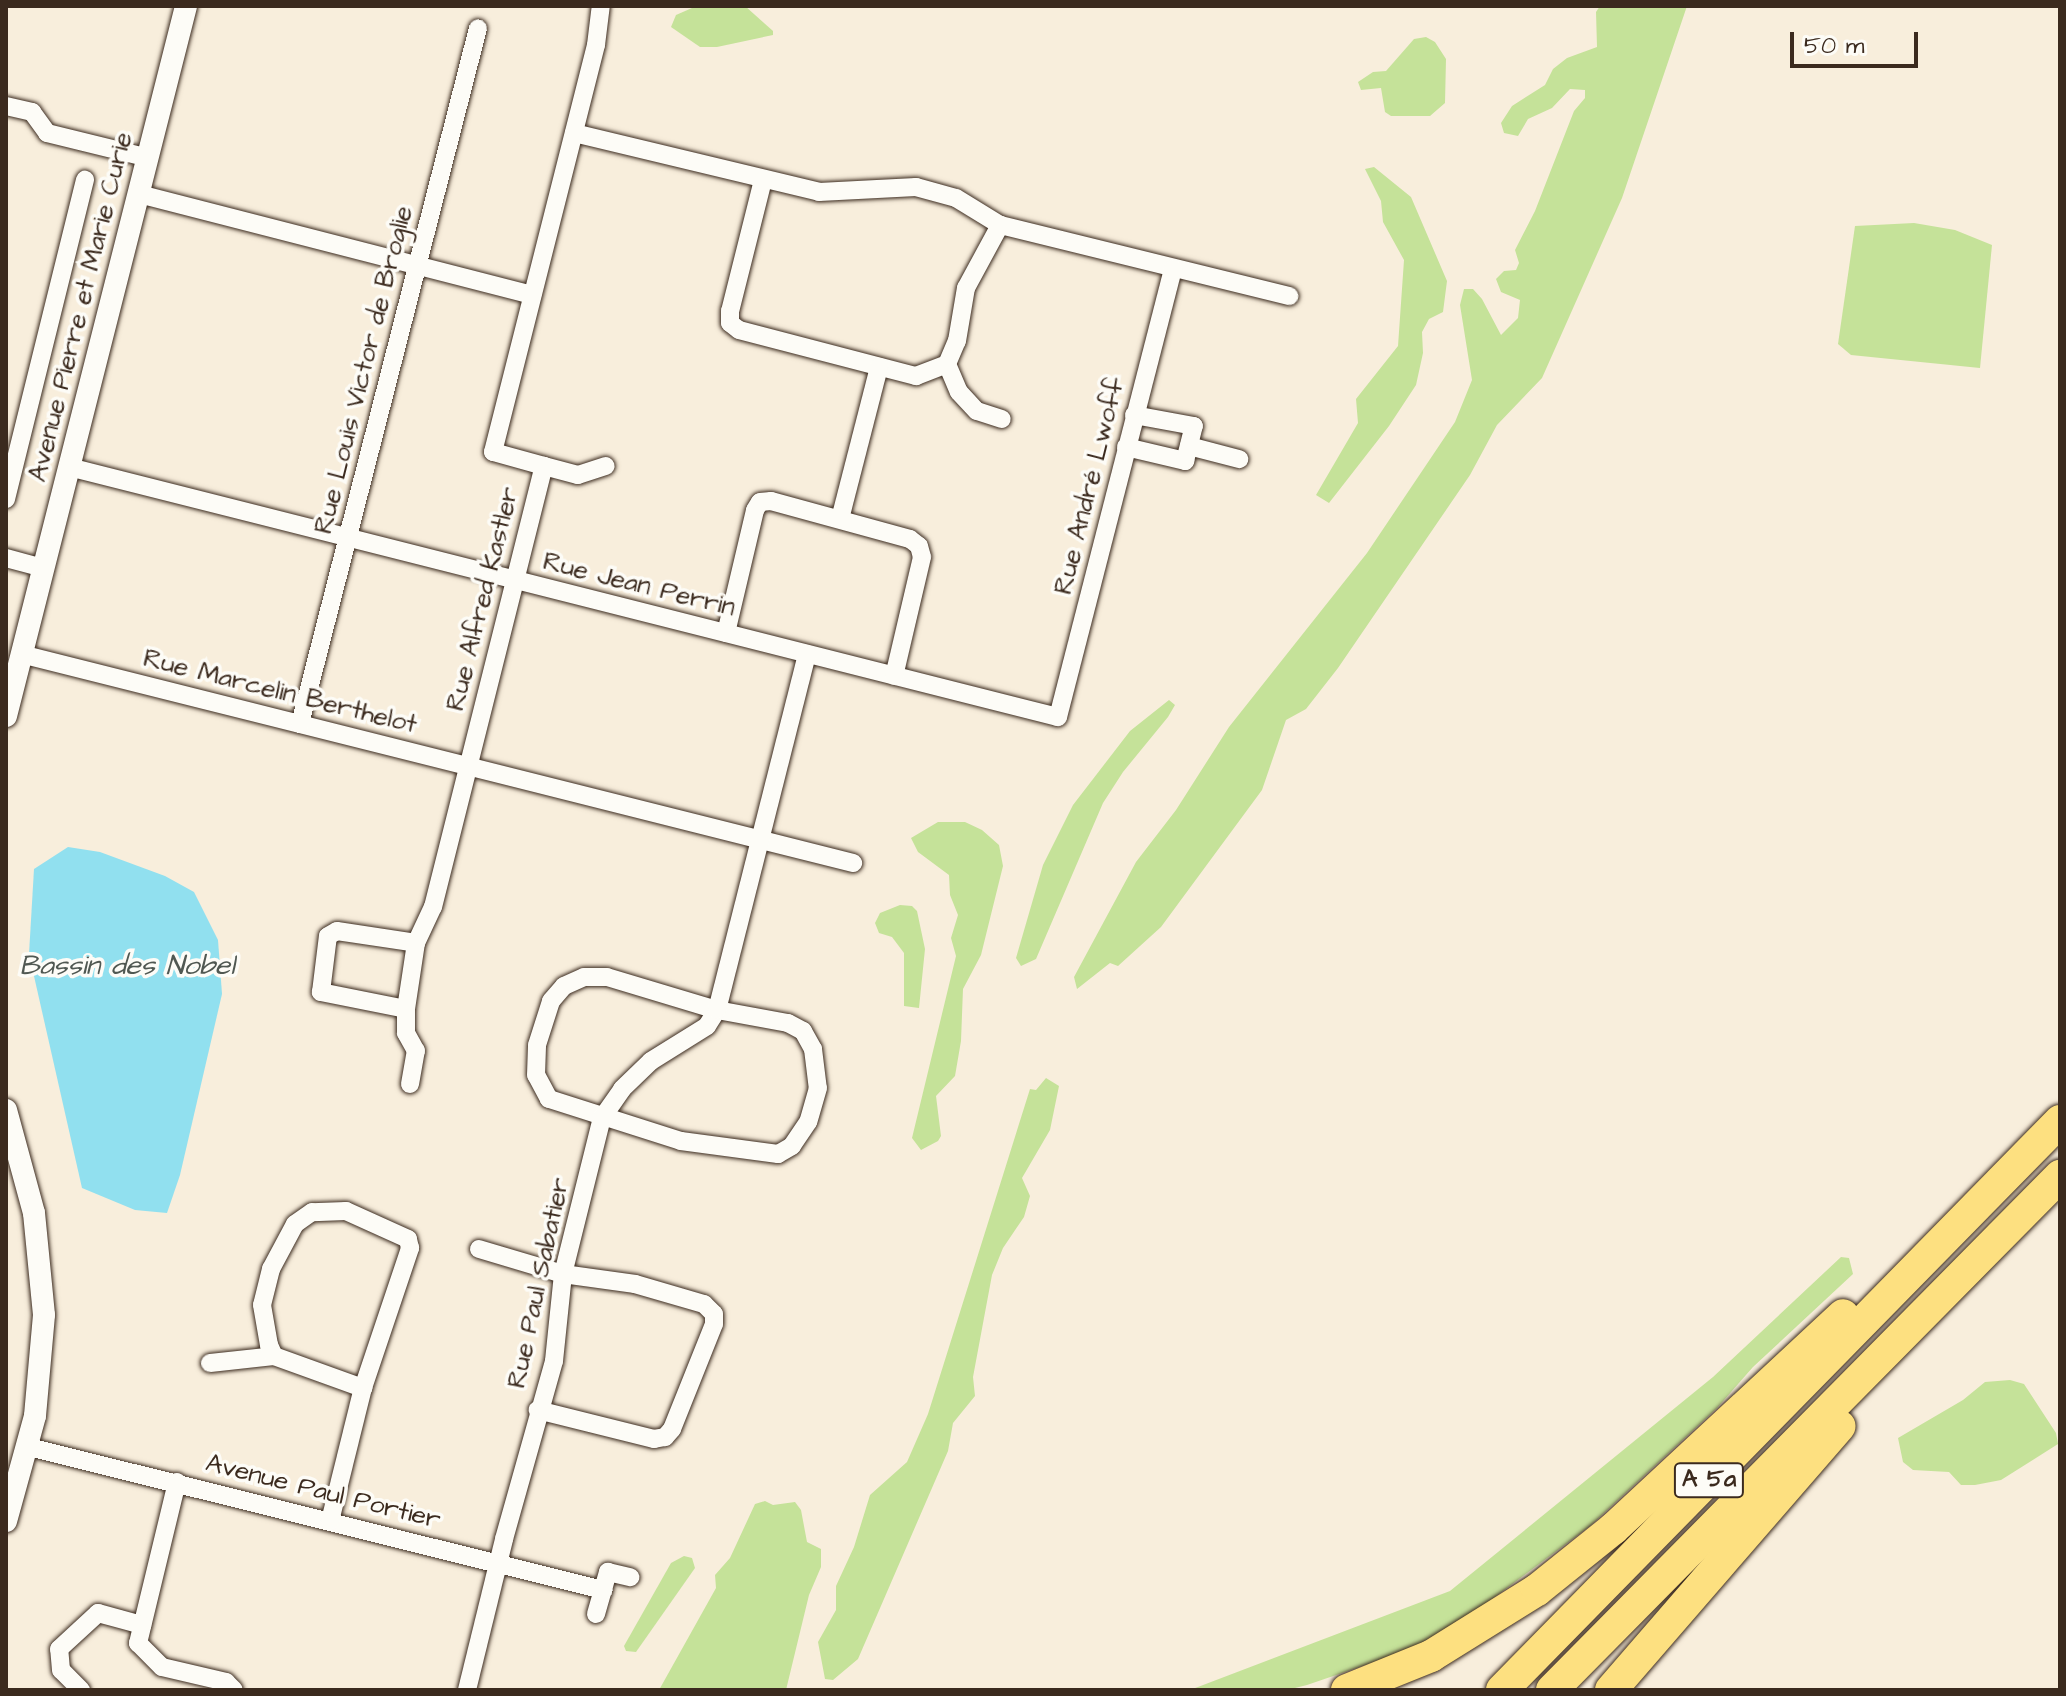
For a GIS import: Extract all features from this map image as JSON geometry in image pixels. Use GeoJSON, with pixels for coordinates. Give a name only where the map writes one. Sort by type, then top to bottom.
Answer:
{"type":"FeatureCollection","features":[{"type":"Feature","properties":{"kind":"highway","name":"A 5a"},"geometry":{"type":"LineString","coordinates":[[1502,1690],[2060,1121]]}},
{"type":"Feature","properties":{"kind":"highway","name":"A 5a"},"geometry":{"type":"LineString","coordinates":[[1552,1690],[2060,1176]]}},
{"type":"Feature","properties":{"kind":"highway"},"geometry":{"type":"LineString","coordinates":[[1347,1690],[1431,1656],[1537,1590],[1613,1529],[1878,1282],[1914,1268]]}},
{"type":"Feature","properties":{"kind":"highway"},"geometry":{"type":"LineString","coordinates":[[1611,1690],[1864,1398],[1877,1361]]}},
{"type":"Feature","properties":{"kind":"street","name":"Avenue Pierre et Marie Curie"},"geometry":{"type":"LineString","coordinates":[[6,716],[186,6]]}},
{"type":"Feature","properties":{"kind":"street","name":"Rue Alfred Kastler"},"geometry":{"type":"LineString","coordinates":[[406,1009],[416,943],[433,907],[544,466],[493,452],[596,45],[601,6]]}},
{"type":"Feature","properties":{"kind":"street","name":"Rue Louis Victor de Broglie"},"geometry":{"type":"LineString","coordinates":[[300,724],[478,28]]}},
{"type":"Feature","properties":{"kind":"street"},"geometry":{"type":"LineString","coordinates":[[6,106],[32,112],[47,133],[149,158]]}},
{"type":"Feature","properties":{"kind":"street"},"geometry":{"type":"LineString","coordinates":[[574,133],[819,192],[916,187],[956,198],[1000,225],[1289,296]]}},
{"type":"Feature","properties":{"kind":"street"},"geometry":{"type":"LineString","coordinates":[[6,499],[85,180]]}},
{"type":"Feature","properties":{"kind":"street"},"geometry":{"type":"LineString","coordinates":[[763,180],[730,311],[730,323],[739,330],[916,376],[947,364],[957,341],[966,288],[1000,225]]}},
{"type":"Feature","properties":{"kind":"street"},"geometry":{"type":"LineString","coordinates":[[139,194],[532,295]]}},
{"type":"Feature","properties":{"kind":"street","name":"Rue André Lwoff"},"geometry":{"type":"LineString","coordinates":[[1058,717],[1173,269]]}},
{"type":"Feature","properties":{"kind":"street"},"geometry":{"type":"LineString","coordinates":[[947,364],[959,392],[977,411],[1002,419]]}},
{"type":"Feature","properties":{"kind":"street"},"geometry":{"type":"LineString","coordinates":[[840,519],[879,367]]}},
{"type":"Feature","properties":{"kind":"street"},"geometry":{"type":"LineString","coordinates":[[1126,447],[1185,461],[1194,426],[1134,415]]}},
{"type":"Feature","properties":{"kind":"street"},"geometry":{"type":"LineString","coordinates":[[1189,446],[1239,459]]}},
{"type":"Feature","properties":{"kind":"street"},"geometry":{"type":"LineString","coordinates":[[544,466],[578,475],[606,466]]}},
{"type":"Feature","properties":{"kind":"street","name":"Rue Jean Perrin"},"geometry":{"type":"LineString","coordinates":[[69,467],[1058,717]]}},
{"type":"Feature","properties":{"kind":"street"},"geometry":{"type":"LineString","coordinates":[[726,633],[755,510],[760,502],[771,501],[910,539],[919,546],[922,557],[894,676]]}},
{"type":"Feature","properties":{"kind":"street"},"geometry":{"type":"LineString","coordinates":[[6,558],[43,568]]}},
{"type":"Feature","properties":{"kind":"street","name":"Rue Marcelin Berthelot"},"geometry":{"type":"LineString","coordinates":[[21,654],[853,863]]}},
{"type":"Feature","properties":{"kind":"street"},"geometry":{"type":"LineString","coordinates":[[717,1010],[807,654]]}},
{"type":"Feature","properties":{"kind":"street"},"geometry":{"type":"LineString","coordinates":[[410,1084],[416,1051],[406,1033],[406,1009],[326,996],[321,992],[328,936],[337,931],[416,943]]}},
{"type":"Feature","properties":{"kind":"street"},"geometry":{"type":"LineString","coordinates":[[584,977],[607,977],[717,1010],[788,1023],[803,1031],[813,1049],[818,1088],[808,1122],[792,1146],[778,1154],[681,1141],[602,1118],[549,1099],[536,1075],[537,1045],[551,1001],[564,986],[584,977]]}},
{"type":"Feature","properties":{"kind":"street","name":"Rue Paul Sabatier"},"geometry":{"type":"LineString","coordinates":[[467,1690],[497,1563],[554,1361],[563,1274],[602,1118],[622,1089],[651,1061],[707,1026],[717,1010]]}},
{"type":"Feature","properties":{"kind":"street"},"geometry":{"type":"LineString","coordinates":[[6,1110],[29,1186],[42,1268],[43,1344],[29,1447],[6,1521]]}},
{"type":"Feature","properties":{"kind":"street"},"geometry":{"type":"LineString","coordinates":[[281,1359],[269,1345],[262,1305],[271,1269],[295,1224],[312,1212],[346,1211],[408,1239],[410,1248],[363,1388],[330,1521]]}},
{"type":"Feature","properties":{"kind":"street"},"geometry":{"type":"LineString","coordinates":[[479,1249],[563,1274],[635,1284],[704,1304],[714,1314],[714,1324],[672,1429],[665,1437],[654,1439],[538,1410]]}},
{"type":"Feature","properties":{"kind":"street"},"geometry":{"type":"LineString","coordinates":[[210,1363],[281,1359],[363,1388]]}},
{"type":"Feature","properties":{"kind":"street","name":"Avenue Paul Portier"},"geometry":{"type":"LineString","coordinates":[[29,1447],[603,1590]]}},
{"type":"Feature","properties":{"kind":"street"},"geometry":{"type":"LineString","coordinates":[[177,1482],[138,1643],[162,1667],[226,1682],[234,1690]]}},
{"type":"Feature","properties":{"kind":"street"},"geometry":{"type":"LineString","coordinates":[[596,1614],[608,1572],[630,1577]]}},
{"type":"Feature","properties":{"kind":"street"},"geometry":{"type":"LineString","coordinates":[[81,1690],[61,1670],[59,1649],[98,1613],[142,1625]]}},
{"type":"Feature","properties":{"kind":"green space"},"geometry":{"type":"Polygon","coordinates":[[[745,6],[773,31],[773,35],[717,47],[700,47],[671,27],[676,15],[692,8],[745,6]]]}},
{"type":"Feature","properties":{"kind":"green space"},"geometry":{"type":"Polygon","coordinates":[[[1600,6],[1687,6],[1622,198],[1542,378],[1497,425],[1470,475],[1338,668],[1306,709],[1286,720],[1262,790],[1161,927],[1118,966],[1110,963],[1077,989],[1074,977],[1136,862],[1176,810],[1229,727],[1367,553],[1455,422],[1472,380],[1460,305],[1464,289],[1473,289],[1482,299],[1501,335],[1518,318],[1520,300],[1501,292],[1496,279],[1504,271],[1516,270],[1519,263],[1515,250],[1535,211],[1574,111],[1585,98],[1585,90],[1570,89],[1552,108],[1528,119],[1518,136],[1504,133],[1501,123],[1512,106],[1545,85],[1553,69],[1567,58],[1597,47],[1596,12],[1600,6]]]}},
{"type":"Feature","properties":{"kind":"green space"},"geometry":{"type":"Polygon","coordinates":[[[1426,37],[1435,42],[1446,59],[1445,103],[1430,116],[1391,116],[1385,112],[1381,88],[1361,90],[1358,82],[1373,72],[1386,71],[1414,39],[1426,37]]]}},
{"type":"Feature","properties":{"kind":"green space"},"geometry":{"type":"Polygon","coordinates":[[[1374,167],[1411,197],[1447,281],[1443,312],[1429,319],[1422,332],[1423,353],[1416,385],[1389,426],[1329,503],[1316,495],[1358,423],[1356,399],[1398,346],[1404,260],[1383,222],[1381,201],[1365,169],[1374,167]]]}},
{"type":"Feature","properties":{"kind":"green space"},"geometry":{"type":"Polygon","coordinates":[[[1914,223],[1955,230],[1992,245],[1980,368],[1851,355],[1838,344],[1855,226],[1914,223]]]}},
{"type":"Feature","properties":{"kind":"green space"},"geometry":{"type":"Polygon","coordinates":[[[1169,700],[1175,705],[1168,717],[1123,772],[1103,803],[1036,959],[1021,966],[1016,958],[1043,865],[1073,805],[1130,731],[1169,700]]]}},
{"type":"Feature","properties":{"kind":"green space"},"geometry":{"type":"Polygon","coordinates":[[[938,822],[965,822],[982,830],[999,845],[1003,866],[981,955],[963,989],[961,1041],[955,1076],[936,1096],[941,1136],[921,1150],[912,1138],[956,956],[951,938],[958,915],[950,895],[949,875],[918,852],[911,838],[938,822]]]}},
{"type":"Feature","properties":{"kind":"green space"},"geometry":{"type":"Polygon","coordinates":[[[900,905],[912,906],[917,911],[925,949],[919,1008],[904,1006],[904,953],[892,937],[879,933],[875,923],[880,913],[900,905]]]}},
{"type":"Feature","properties":{"kind":"green space"},"geometry":{"type":"Polygon","coordinates":[[[1046,1078],[1059,1086],[1050,1130],[1022,1178],[1030,1196],[1024,1217],[1003,1248],[992,1275],[973,1377],[975,1396],[953,1423],[948,1451],[858,1659],[833,1680],[825,1679],[818,1642],[836,1610],[836,1586],[854,1547],[870,1495],[907,1462],[928,1414],[1030,1089],[1036,1090],[1046,1078]]]}},
{"type":"Feature","properties":{"kind":"green space"},"geometry":{"type":"Polygon","coordinates":[[[1841,1257],[1849,1258],[1853,1274],[1753,1367],[1717,1408],[1590,1526],[1484,1605],[1412,1649],[1307,1685],[1287,1690],[1190,1690],[1450,1591],[1713,1377],[1841,1257]]]}},
{"type":"Feature","properties":{"kind":"green space"},"geometry":{"type":"Polygon","coordinates":[[[2010,1380],[2024,1384],[2056,1433],[2058,1444],[2001,1480],[1975,1485],[1961,1485],[1949,1472],[1913,1470],[1903,1462],[1898,1438],[1963,1400],[1985,1382],[2010,1380]]]}},
{"type":"Feature","properties":{"kind":"green space"},"geometry":{"type":"Polygon","coordinates":[[[765,1501],[773,1505],[795,1502],[801,1510],[807,1542],[821,1549],[821,1567],[809,1595],[786,1690],[659,1690],[716,1588],[715,1575],[730,1558],[755,1504],[765,1501]]]}},
{"type":"Feature","properties":{"kind":"green space"},"geometry":{"type":"Polygon","coordinates":[[[684,1556],[692,1558],[695,1568],[636,1652],[626,1651],[624,1646],[671,1563],[684,1556]]]}},
{"type":"Feature","properties":{"kind":"water","name":"Bassin des Nobel"},"geometry":{"type":"Polygon","coordinates":[[[68,847],[100,852],[165,876],[194,892],[218,940],[222,994],[180,1175],[167,1213],[135,1210],[82,1188],[29,954],[34,869],[68,847]]]}}]}
